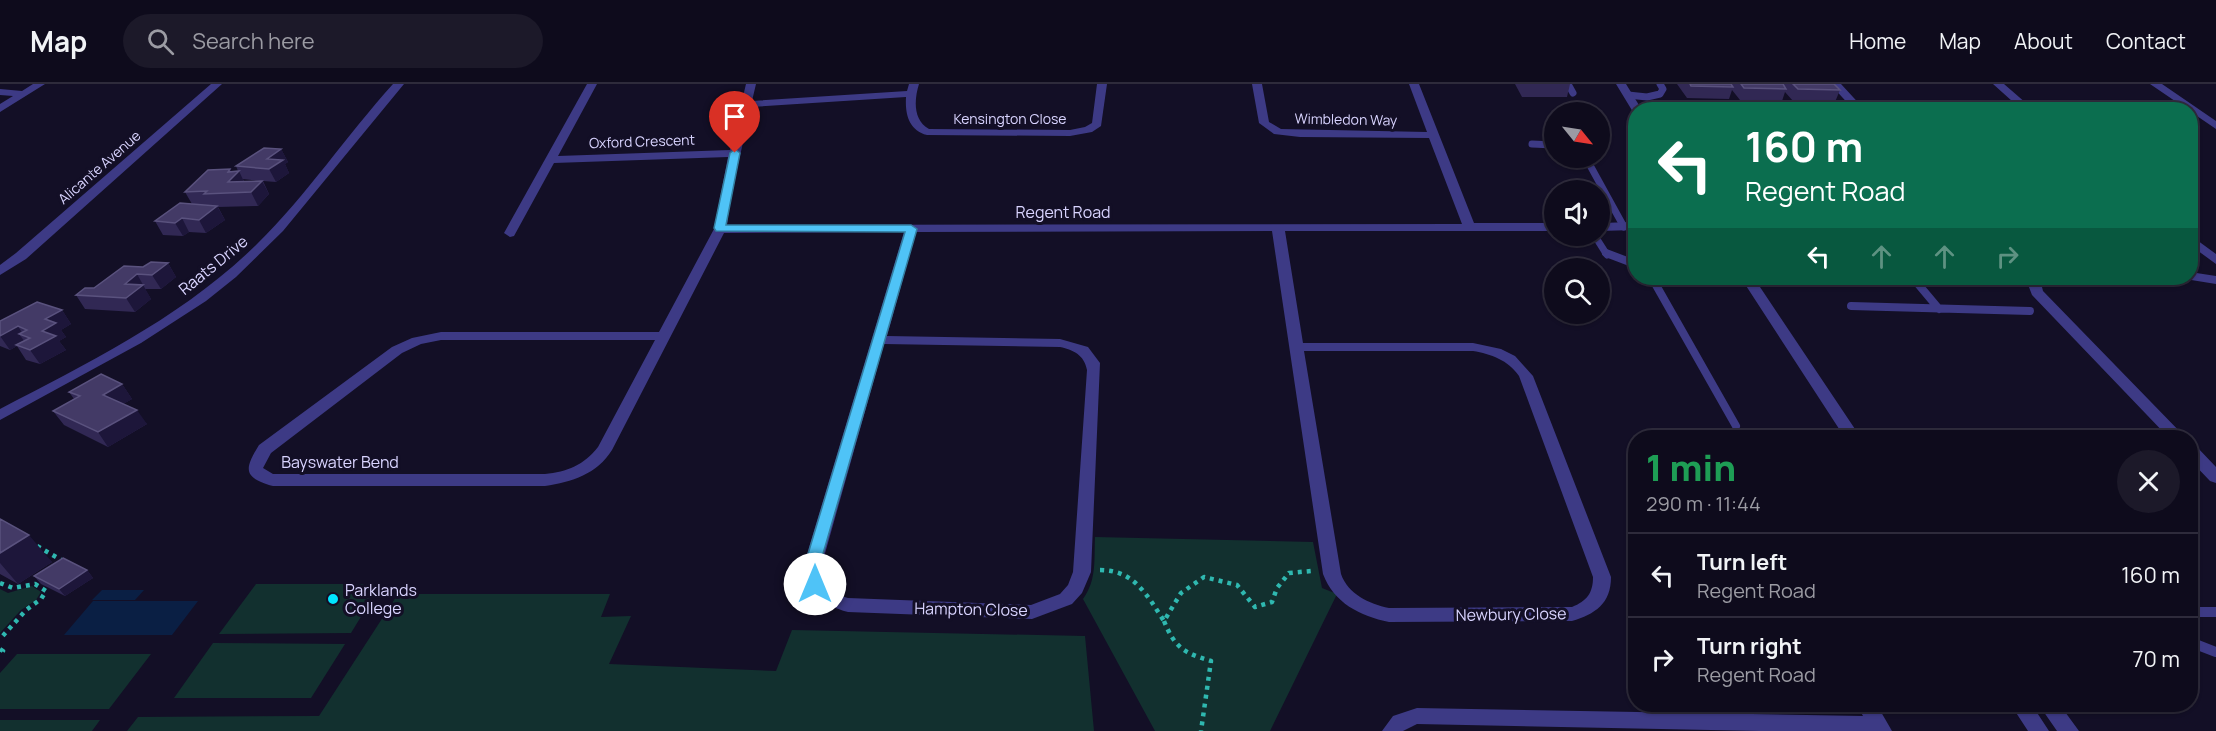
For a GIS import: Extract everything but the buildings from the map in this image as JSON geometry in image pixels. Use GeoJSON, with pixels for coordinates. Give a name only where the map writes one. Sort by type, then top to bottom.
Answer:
{"type":"FeatureCollection","features":[{"type":"Feature","properties":{"kind":"street"},"geometry":{"type":"LineString","coordinates":[[0,109],[40,84]]}},
{"type":"Feature","properties":{"kind":"street","name":"Alicante Avenue"},"geometry":{"type":"LineString","coordinates":[[0,271],[21,256],[217,84]]}},
{"type":"Feature","properties":{"kind":"street","name":"Raats Drive"},"geometry":{"type":"LineString","coordinates":[[0,416],[150,332],[234,272],[274,233],[399,84]]}},
{"type":"Feature","properties":{"kind":"street","name":"Oxford Crescent"},"geometry":{"type":"LineString","coordinates":[[510,233],[592,84]]}},
{"type":"Feature","properties":{"kind":"street"},"geometry":{"type":"LineString","coordinates":[[720,228],[751,84]]}},
{"type":"Feature","properties":{"kind":"street","name":"Kensington Close"},"geometry":{"type":"LineString","coordinates":[[747,104],[912,89],[913,122],[917,128],[927,132],[1070,133],[1088,130],[1097,124],[1102,84]]}},
{"type":"Feature","properties":{"kind":"street","name":"Wimbledon Way"},"geometry":{"type":"LineString","coordinates":[[1257,84],[1264,123],[1278,132],[1433,135]]}},
{"type":"Feature","properties":{"kind":"street"},"geometry":{"type":"LineString","coordinates":[[1414,84],[1469,227]]}},
{"type":"Feature","properties":{"kind":"street"},"geometry":{"type":"LineString","coordinates":[[1621,84],[1632,102]]}},
{"type":"Feature","properties":{"kind":"street"},"geometry":{"type":"LineString","coordinates":[[1835,84],[1852,102]]}},
{"type":"Feature","properties":{"kind":"street"},"geometry":{"type":"LineString","coordinates":[[1998,84],[2019,102]]}},
{"type":"Feature","properties":{"kind":"street"},"geometry":{"type":"LineString","coordinates":[[2155,84],[2181,102]]}},
{"type":"Feature","properties":{"kind":"street"},"geometry":{"type":"LineString","coordinates":[[0,92],[23,94]]}},
{"type":"Feature","properties":{"kind":"street"},"geometry":{"type":"LineString","coordinates":[[2198,114],[2216,126]]}},
{"type":"Feature","properties":{"kind":"street","name":"Oxford Crescent"},"geometry":{"type":"LineString","coordinates":[[550,160],[735,153]]}},
{"type":"Feature","properties":{"kind":"street"},"geometry":{"type":"LineString","coordinates":[[1610,227],[1628,226]]}},
{"type":"Feature","properties":{"kind":"street","name":"Regent Road"},"geometry":{"type":"LineString","coordinates":[[720,228],[1544,227]]}},
{"type":"Feature","properties":{"kind":"street","name":"Bayswater Bend"},"geometry":{"type":"LineString","coordinates":[[664,336],[441,336],[417,341],[389,355],[265,449],[256,463],[255,470],[258,475],[273,480],[544,480],[569,476],[591,465],[604,450],[664,336],[720,228]]}},
{"type":"Feature","properties":{"kind":"street","name":"Hampton Close"},"geometry":{"type":"LineString","coordinates":[[879,340],[1060,343],[1078,347],[1091,357],[1094,370],[1082,572],[1076,588],[1066,599],[1032,612],[848,605],[821,593],[812,574],[813,564],[911,229]]}},
{"type":"Feature","properties":{"kind":"street","name":"Newbury Close"},"geometry":{"type":"LineString","coordinates":[[1278,229],[1332,574],[1348,599],[1373,612],[1389,615],[1572,614],[1596,602],[1603,586],[1602,577],[1526,376],[1514,361],[1494,351],[1473,347],[1297,347]]}},
{"type":"Feature","properties":{"kind":"street"},"geometry":{"type":"LineString","coordinates":[[2198,245],[2216,260]]}},
{"type":"Feature","properties":{"kind":"street"},"geometry":{"type":"LineString","coordinates":[[2198,277],[2216,280]]}},
{"type":"Feature","properties":{"kind":"street"},"geometry":{"type":"LineString","coordinates":[[1753,285],[1848,430]]}},
{"type":"Feature","properties":{"kind":"street"},"geometry":{"type":"LineString","coordinates":[[2035,285],[2037,292],[2170,430]]}},
{"type":"Feature","properties":{"kind":"street"},"geometry":{"type":"LineString","coordinates":[[2198,461],[2216,477]]}},
{"type":"Feature","properties":{"kind":"street"},"geometry":{"type":"LineString","coordinates":[[1871,712],[1880,728]]}},
{"type":"Feature","properties":{"kind":"street"},"geometry":{"type":"LineString","coordinates":[[2026,712],[2039,731]]}},
{"type":"Feature","properties":{"kind":"street"},"geometry":{"type":"LineString","coordinates":[[2054,712],[2068,731]]}},
{"type":"Feature","properties":{"kind":"street"},"geometry":{"type":"LineString","coordinates":[[1392,731],[1404,719],[1417,716],[1616,725],[1880,728]]}},
{"type":"Feature","properties":{"kind":"lane"},"geometry":{"type":"LineString","coordinates":[[1568,84],[1573,93]]}},
{"type":"Feature","properties":{"kind":"lane"},"geometry":{"type":"LineString","coordinates":[[1628,95],[1647,97],[1660,94],[1663,89],[1660,84]]}},
{"type":"Feature","properties":{"kind":"lane"},"geometry":{"type":"LineString","coordinates":[[1532,144],[1544,145]]}},
{"type":"Feature","properties":{"kind":"lane"},"geometry":{"type":"LineString","coordinates":[[1592,168],[1628,224]]}},
{"type":"Feature","properties":{"kind":"lane"},"geometry":{"type":"LineString","coordinates":[[1601,246],[1607,255],[1628,262]]}},
{"type":"Feature","properties":{"kind":"lane"},"geometry":{"type":"LineString","coordinates":[[1656,285],[1736,426]]}},
{"type":"Feature","properties":{"kind":"lane"},"geometry":{"type":"LineString","coordinates":[[1919,285],[1939,309]]}},
{"type":"Feature","properties":{"kind":"lane"},"geometry":{"type":"LineString","coordinates":[[1851,306],[2030,311]]}},
{"type":"Feature","properties":{"kind":"lane"},"geometry":{"type":"LineString","coordinates":[[2198,612],[2216,612]]}},
{"type":"Feature","properties":{"kind":"lane"},"geometry":{"type":"LineString","coordinates":[[2198,645],[2216,652]]}},
{"type":"Feature","properties":{"kind":"path"},"geometry":{"type":"LineString","coordinates":[[32,544],[63,560],[62,565]]}},
{"type":"Feature","properties":{"kind":"path"},"geometry":{"type":"LineString","coordinates":[[44,558],[51,554]]}},
{"type":"Feature","properties":{"kind":"path"},"geometry":{"type":"LineString","coordinates":[[1082,572],[1110,569],[1130,575],[1164,621],[1172,641],[1188,654],[1211,661],[1201,731]]}},
{"type":"Feature","properties":{"kind":"path"},"geometry":{"type":"LineString","coordinates":[[1164,621],[1181,593],[1204,577],[1237,585],[1256,607],[1272,602],[1277,588],[1289,573],[1306,570],[1332,574]]}},
{"type":"Feature","properties":{"kind":"path"},"geometry":{"type":"LineString","coordinates":[[0,583],[13,588],[31,584],[41,578]]}},
{"type":"Feature","properties":{"kind":"path"},"geometry":{"type":"LineString","coordinates":[[0,639],[26,609],[41,599],[46,591],[31,584]]}},
{"type":"Feature","properties":{"kind":"path"},"geometry":{"type":"LineString","coordinates":[[0,649],[3,651],[0,654]]}},
{"type":"Feature","properties":{"kind":"green space"},"geometry":{"type":"Polygon","coordinates":[[[1095,537],[1313,542],[1322,588],[1337,594],[1270,731],[1155,731],[1083,599],[1093,577],[1095,537]]]}},
{"type":"Feature","properties":{"kind":"green space"},"geometry":{"type":"Polygon","coordinates":[[[256,584],[381,584],[351,633],[219,634],[256,584]]]}},
{"type":"Feature","properties":{"kind":"green space"},"geometry":{"type":"Polygon","coordinates":[[[32,586],[41,592],[36,600],[21,610],[0,633],[0,589],[8,593],[32,586]]]}},
{"type":"Feature","properties":{"kind":"green space"},"geometry":{"type":"Polygon","coordinates":[[[398,594],[610,594],[601,617],[631,616],[609,664],[776,671],[792,630],[1085,636],[1094,731],[127,731],[138,717],[319,716],[398,594]]]}},
{"type":"Feature","properties":{"kind":"green space"},"geometry":{"type":"Polygon","coordinates":[[[213,643],[345,644],[311,698],[174,698],[213,643]]]}},
{"type":"Feature","properties":{"kind":"green space"},"geometry":{"type":"Polygon","coordinates":[[[17,654],[151,654],[109,709],[0,709],[0,673],[17,654]]]}},
{"type":"Feature","properties":{"kind":"green space"},"geometry":{"type":"Polygon","coordinates":[[[0,720],[100,720],[92,731],[0,731],[0,720]]]}},
{"type":"Feature","properties":{"kind":"water"},"geometry":{"type":"Polygon","coordinates":[[[102,590],[144,590],[135,600],[92,600],[102,590]]]}},
{"type":"Feature","properties":{"kind":"water"},"geometry":{"type":"Polygon","coordinates":[[[93,601],[198,601],[172,635],[64,635],[93,601]]]}},
{"type":"Feature","properties":{"kind":"place","name":"Parklands College"},"geometry":{"type":"Point","coordinates":[333,599]}},
{"type":"Feature","properties":{"kind":"route"},"geometry":{"type":"LineString","coordinates":[[735,153],[720,228],[911,229],[813,564],[812,574],[815,584]]}}]}
